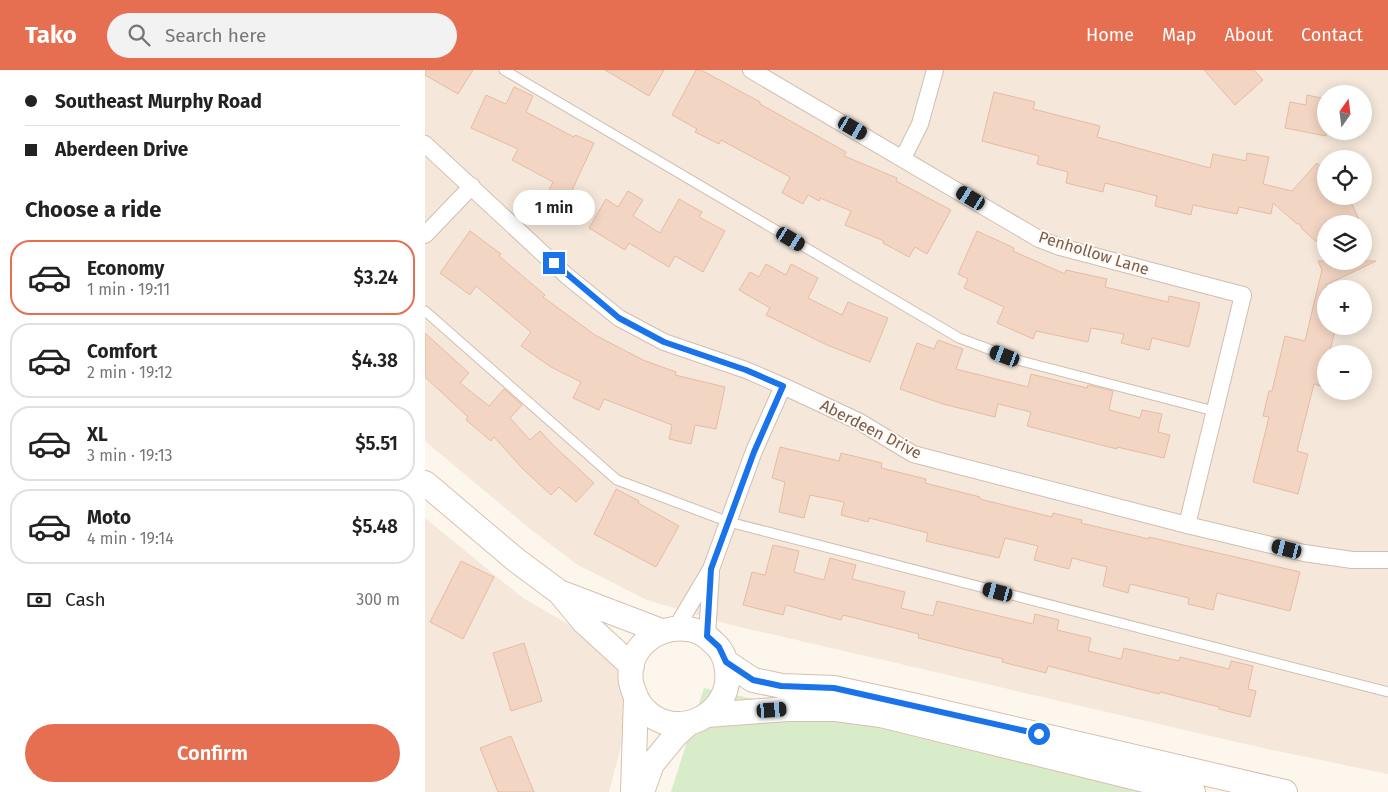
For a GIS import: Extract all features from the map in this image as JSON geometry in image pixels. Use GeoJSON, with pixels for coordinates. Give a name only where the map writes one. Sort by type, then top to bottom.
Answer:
{"type":"FeatureCollection","features":[{"type":"Feature","properties":{"kind":"main road"},"geometry":{"type":"LineString","coordinates":[[425,483],[516,560],[559,592],[583,622],[632,666]]}},
{"type":"Feature","properties":{"kind":"main road"},"geometry":{"type":"LineString","coordinates":[[559,592],[669,629],[692,629],[707,636],[719,647],[726,662],[728,678],[725,694],[716,708],[675,736],[652,764],[642,792]]}},
{"type":"Feature","properties":{"kind":"main road"},"geometry":{"type":"LineString","coordinates":[[669,629],[648,639],[638,651],[632,666],[631,681],[636,697],[644,710],[657,719],[672,724],[788,709],[836,709],[881,715],[1193,792]]}},
{"type":"Feature","properties":{"kind":"main road"},"geometry":{"type":"LineString","coordinates":[[726,662],[753,680],[781,686],[834,688],[913,704],[1285,792]]}},
{"type":"Feature","properties":{"kind":"main road"},"geometry":{"type":"LineString","coordinates":[[633,792],[636,697]]}},
{"type":"Feature","properties":{"kind":"street","name":"Penhollow Lane"},"geometry":{"type":"LineString","coordinates":[[751,70],[1039,239],[1070,249],[1243,294],[1187,524]]}},
{"type":"Feature","properties":{"kind":"street"},"geometry":{"type":"LineString","coordinates":[[903,158],[920,124],[935,70]]}},
{"type":"Feature","properties":{"kind":"street","name":"Aberdeen Drive"},"geometry":{"type":"LineString","coordinates":[[425,144],[567,276],[619,318],[664,342],[746,370],[783,386],[860,422],[913,454],[1304,553],[1351,560],[1388,560]]}},
{"type":"Feature","properties":{"kind":"street"},"geometry":{"type":"LineString","coordinates":[[425,235],[472,186]]}},
{"type":"Feature","properties":{"kind":"street"},"geometry":{"type":"LineString","coordinates":[[669,629],[711,569],[754,452],[783,386]]}},
{"type":"Feature","properties":{"kind":"street"},"geometry":{"type":"LineString","coordinates":[[707,636],[711,569]]}},
{"type":"Feature","properties":{"kind":"lane"},"geometry":{"type":"LineString","coordinates":[[504,70],[959,338],[1021,361],[1214,411]]}},
{"type":"Feature","properties":{"kind":"lane"},"geometry":{"type":"LineString","coordinates":[[425,311],[617,480],[729,522],[1388,692]]}},
{"type":"Feature","properties":{"kind":"shaded area"},"geometry":{"type":"Polygon","coordinates":[[[425,70],[1388,70],[1388,774],[1267,749],[727,624],[647,600],[576,564],[529,528],[425,441],[425,70]]]}},
{"type":"Feature","properties":{"kind":"shaded area"},"geometry":{"type":"Polygon","coordinates":[[[425,518],[523,598],[642,667],[609,792],[425,792],[425,518]]]}},
{"type":"Feature","properties":{"kind":"green space"},"geometry":{"type":"Polygon","coordinates":[[[704,688],[1179,792],[671,792],[704,688]]]}},
{"type":"Feature","properties":{"kind":"building"},"geometry":{"type":"Polygon","coordinates":[[[425,70],[473,70],[458,94],[425,75],[425,70]]]}},
{"type":"Feature","properties":{"kind":"building"},"geometry":{"type":"Polygon","coordinates":[[[605,70],[664,70],[649,96],[605,70]]]}},
{"type":"Feature","properties":{"kind":"building"},"geometry":{"type":"Polygon","coordinates":[[[696,70],[701,70],[760,102],[760,104],[846,152],[844,156],[897,178],[896,181],[951,210],[927,254],[915,247],[909,257],[883,243],[884,241],[845,225],[851,211],[820,198],[819,201],[808,195],[803,204],[782,193],[790,177],[721,140],[719,144],[695,132],[697,129],[672,115],[696,70]]]}},
{"type":"Feature","properties":{"kind":"building"},"geometry":{"type":"Polygon","coordinates":[[[1204,70],[1254,70],[1263,80],[1235,105],[1204,70]]]}},
{"type":"Feature","properties":{"kind":"building"},"geometry":{"type":"Polygon","coordinates":[[[514,87],[533,96],[526,112],[574,137],[575,135],[594,143],[566,203],[547,194],[553,182],[512,160],[518,149],[471,128],[486,95],[506,104],[514,87]]]}},
{"type":"Feature","properties":{"kind":"building"},"geometry":{"type":"Polygon","coordinates":[[[994,92],[1035,102],[1033,109],[1100,126],[1097,137],[1210,168],[1213,154],[1246,161],[1247,153],[1269,157],[1263,184],[1292,191],[1317,163],[1317,205],[1352,205],[1357,215],[1317,215],[1317,242],[1302,229],[1300,224],[1297,224],[1273,203],[1271,214],[1239,207],[1237,214],[1193,205],[1191,215],[1155,206],[1157,196],[1105,183],[1103,192],[1066,183],[1068,172],[1037,164],[1039,156],[982,141],[994,92]]]}},
{"type":"Feature","properties":{"kind":"building"},"geometry":{"type":"Polygon","coordinates":[[[1307,95],[1317,97],[1317,134],[1285,128],[1290,102],[1306,105],[1307,95]]]}},
{"type":"Feature","properties":{"kind":"building"},"geometry":{"type":"Polygon","coordinates":[[[628,191],[643,200],[633,216],[660,233],[679,199],[702,212],[699,217],[725,231],[703,272],[675,256],[669,267],[629,243],[625,250],[589,228],[606,199],[618,207],[628,191]]]}},
{"type":"Feature","properties":{"kind":"building"},"geometry":{"type":"Polygon","coordinates":[[[470,231],[501,254],[499,256],[545,295],[543,297],[595,335],[643,360],[676,372],[675,375],[725,387],[716,429],[695,425],[691,444],[669,439],[672,425],[604,399],[599,410],[573,398],[581,382],[551,367],[521,346],[531,332],[476,286],[470,295],[440,273],[470,231]]]}},
{"type":"Feature","properties":{"kind":"building"},"geometry":{"type":"Polygon","coordinates":[[[977,231],[1014,248],[1013,251],[1065,274],[1066,270],[1107,279],[1105,287],[1168,302],[1169,296],[1200,303],[1189,347],[1152,338],[1149,350],[1121,343],[1124,334],[1091,328],[1088,342],[1036,331],[1033,339],[997,323],[1004,307],[964,288],[968,279],[958,274],[977,231]]]}},
{"type":"Feature","properties":{"kind":"building"},"geometry":{"type":"Polygon","coordinates":[[[766,264],[786,275],[791,264],[818,278],[808,298],[842,315],[848,302],[888,318],[870,362],[827,345],[766,315],[770,308],[739,290],[750,272],[759,277],[766,264]]]}},
{"type":"Feature","properties":{"kind":"building"},"geometry":{"type":"Polygon","coordinates":[[[1322,270],[1357,270],[1336,280],[1320,280],[1322,270]]]}},
{"type":"Feature","properties":{"kind":"building"},"geometry":{"type":"Polygon","coordinates":[[[1317,291],[1317,335],[1334,335],[1331,345],[1317,345],[1317,385],[1314,384],[1297,451],[1308,454],[1298,494],[1253,482],[1269,417],[1263,416],[1269,391],[1272,391],[1285,336],[1305,341],[1317,291]]]}},
{"type":"Feature","properties":{"kind":"building"},"geometry":{"type":"Polygon","coordinates":[[[425,333],[469,373],[460,383],[489,406],[504,389],[522,405],[510,418],[530,440],[540,431],[594,483],[576,502],[559,487],[551,495],[523,469],[494,437],[491,441],[466,420],[468,417],[425,377],[425,333]]]}},
{"type":"Feature","properties":{"kind":"building"},"geometry":{"type":"Polygon","coordinates":[[[938,340],[963,349],[956,369],[1028,387],[1031,374],[1087,388],[1088,385],[1113,391],[1109,410],[1140,418],[1142,410],[1162,414],[1158,432],[1170,435],[1164,458],[1117,447],[1117,449],[1027,426],[1031,412],[998,404],[995,417],[943,404],[900,389],[917,343],[934,349],[938,340]]]}},
{"type":"Feature","properties":{"kind":"building"},"geometry":{"type":"Polygon","coordinates":[[[780,447],[839,461],[841,453],[882,463],[881,468],[926,479],[925,483],[980,497],[980,499],[1052,517],[1053,513],[1082,520],[1081,523],[1300,572],[1290,611],[1217,593],[1213,610],[1188,604],[1189,598],[1130,584],[1128,593],[1103,586],[1107,567],[1072,558],[1069,569],[1034,560],[1038,546],[1005,538],[999,558],[926,541],[928,533],[869,518],[868,522],[841,515],[844,502],[810,495],[804,518],[779,512],[785,482],[772,478],[780,447]]]}},
{"type":"Feature","properties":{"kind":"building"},"geometry":{"type":"Polygon","coordinates":[[[616,489],[679,526],[656,567],[594,534],[616,489]]]}},
{"type":"Feature","properties":{"kind":"building"},"geometry":{"type":"Polygon","coordinates":[[[773,545],[799,551],[794,572],[824,580],[830,558],[856,565],[852,579],[905,592],[901,608],[933,616],[937,601],[1033,624],[1035,614],[1059,620],[1057,630],[1091,638],[1088,651],[1121,659],[1124,648],[1179,661],[1180,657],[1229,669],[1231,661],[1253,666],[1248,689],[1256,691],[1250,717],[1160,692],[1159,694],[1048,666],[1046,673],[1002,662],[1003,659],[918,638],[919,634],[843,615],[841,620],[786,605],[783,615],[743,605],[752,572],[765,575],[773,545]]]}},
{"type":"Feature","properties":{"kind":"building"},"geometry":{"type":"Polygon","coordinates":[[[461,561],[494,577],[463,639],[430,622],[461,561]]]}},
{"type":"Feature","properties":{"kind":"building"},"geometry":{"type":"Polygon","coordinates":[[[524,643],[542,701],[511,711],[493,653],[524,643]]]}},
{"type":"Feature","properties":{"kind":"building"},"geometry":{"type":"Polygon","coordinates":[[[511,736],[534,792],[498,792],[480,748],[511,736]]]}},
{"type":"Feature","properties":{"kind":"route"},"geometry":{"type":"LineString","coordinates":[[554,263],[567,276],[619,318],[664,342],[746,370],[783,386],[754,452],[711,569],[707,636],[719,647],[726,662],[753,680],[781,686],[834,688],[913,704],[1039,734]]}}]}
